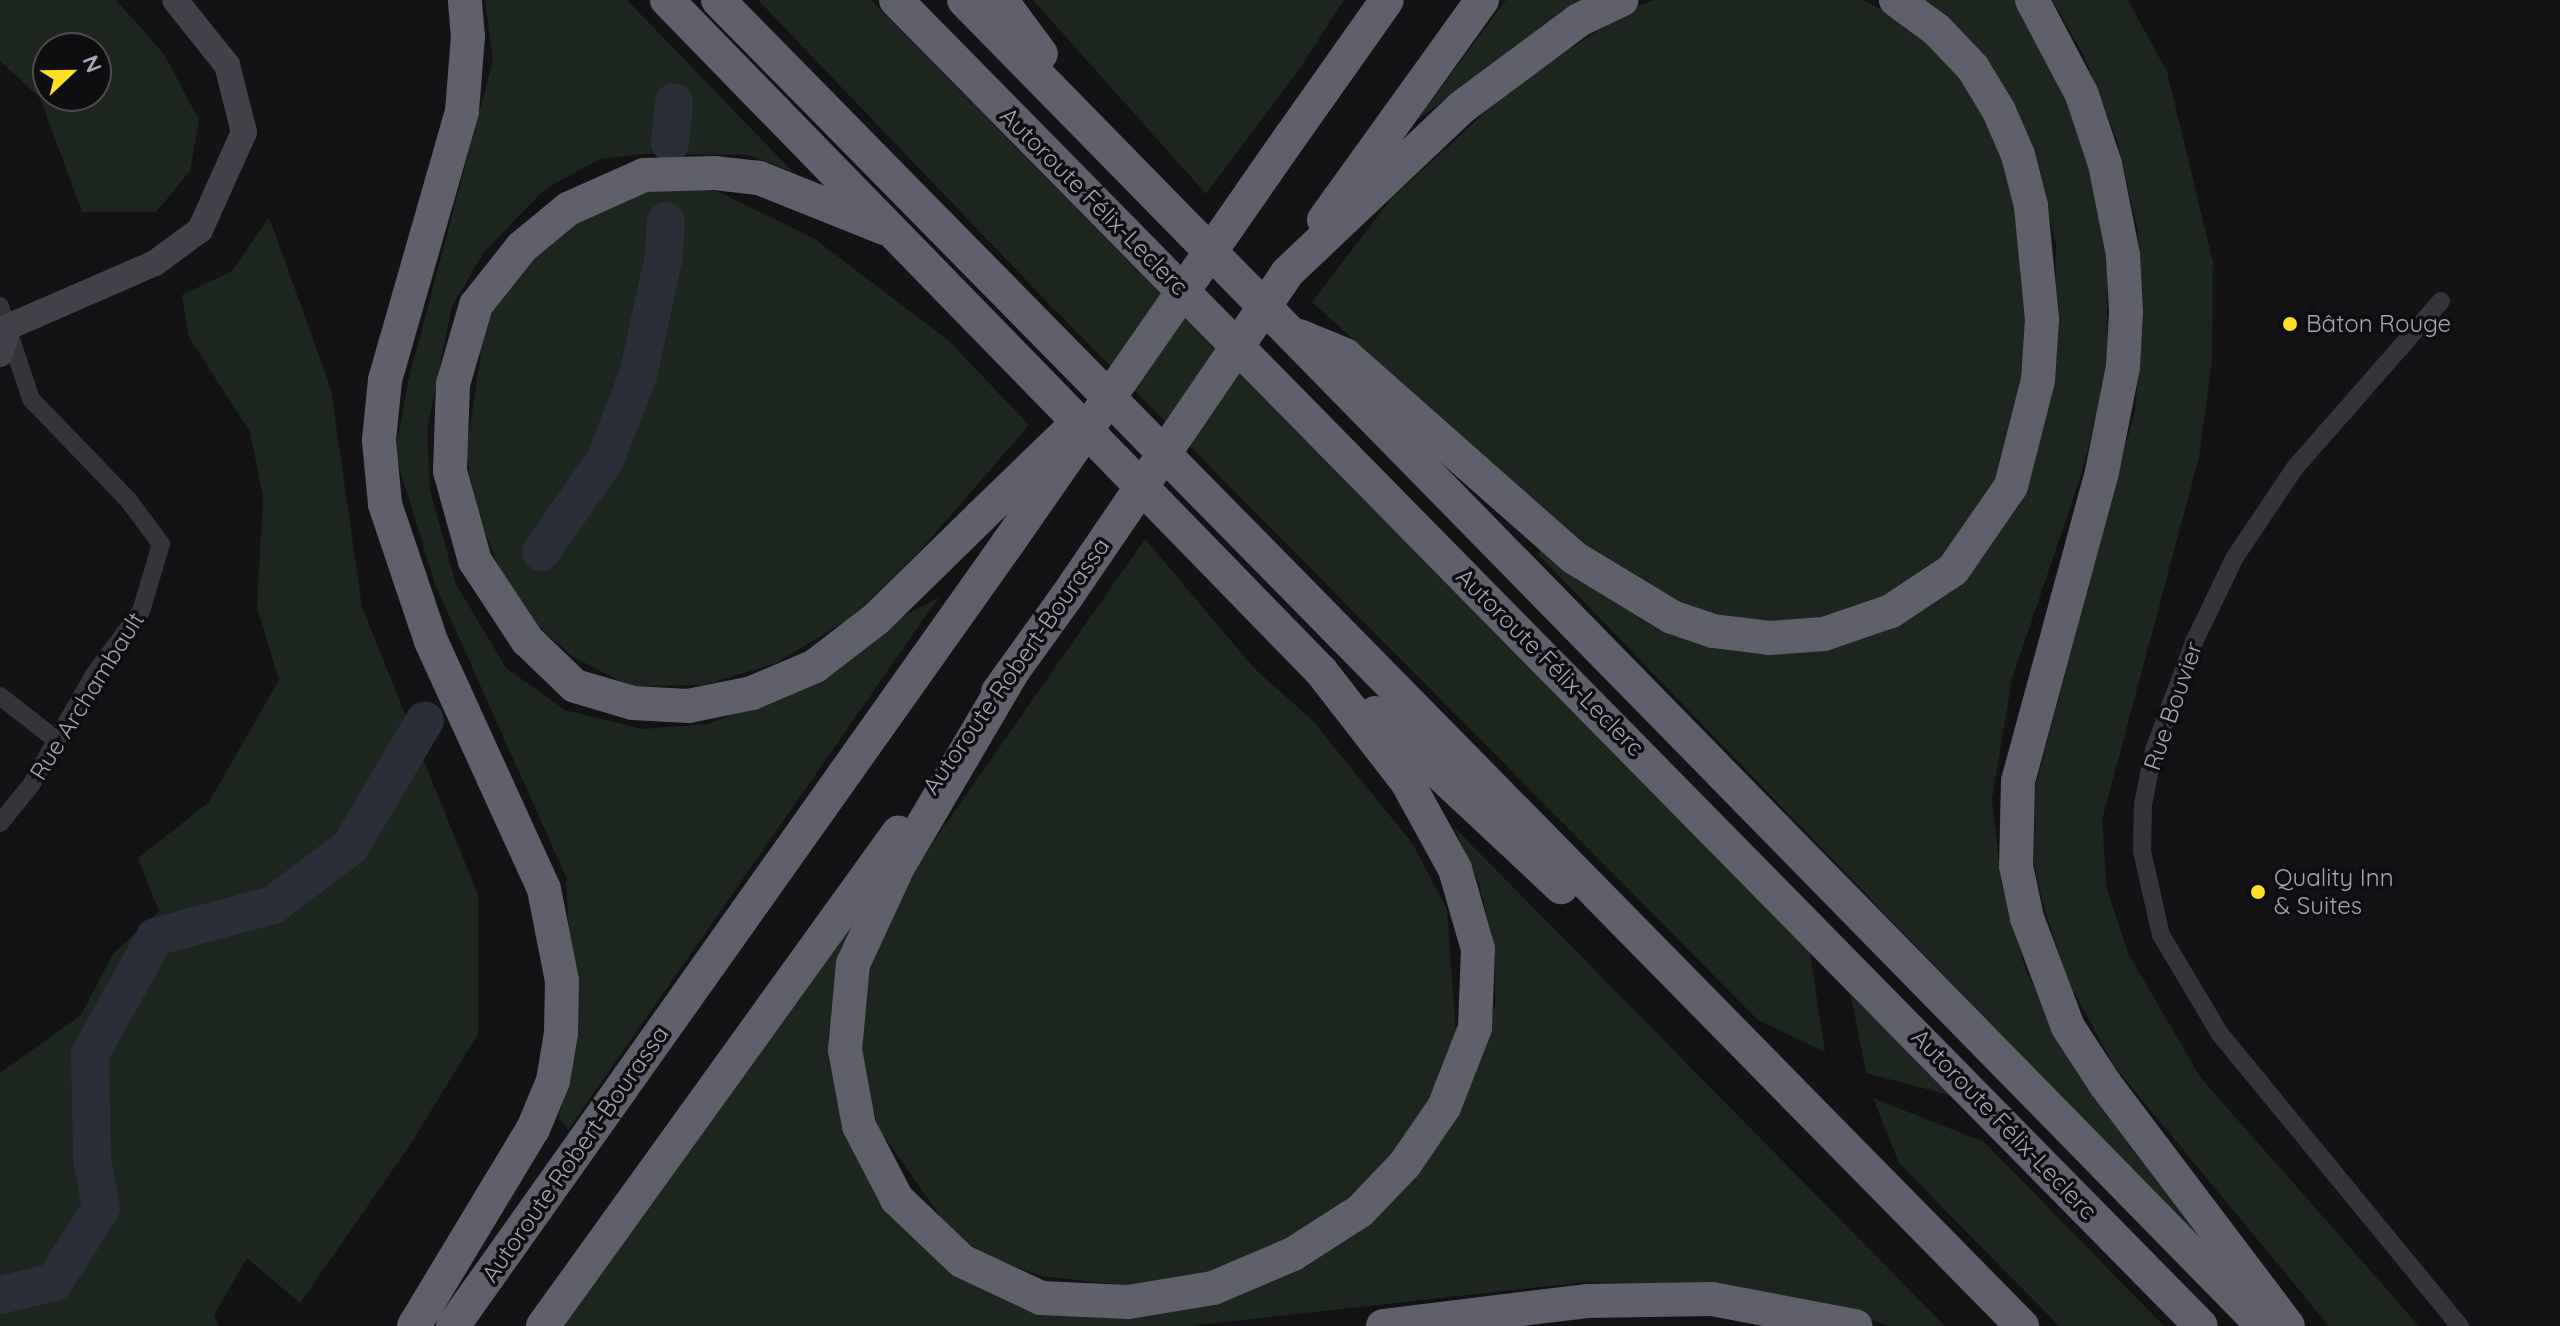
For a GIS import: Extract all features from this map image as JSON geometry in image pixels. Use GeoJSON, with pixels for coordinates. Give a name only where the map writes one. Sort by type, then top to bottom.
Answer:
{"type":"FeatureCollection","features":[{"type":"Feature","properties":{"kind":"highway"},"geometry":{"type":"LineString","coordinates":[[414,1326],[533,1129],[553,1081],[561,1033],[562,981],[544,889],[431,641],[402,564],[385,504],[379,440],[385,380],[462,111],[468,37],[465,0]]}},
{"type":"Feature","properties":{"kind":"highway"},"geometry":{"type":"LineString","coordinates":[[667,0],[1321,671],[1407,782],[1455,869],[1478,949],[1475,1028],[1444,1107],[1405,1164],[1360,1211],[1293,1254],[1213,1288],[1128,1302],[1041,1298],[962,1261],[897,1199],[859,1126],[848,1065],[853,964],[898,867],[1012,673]]}},
{"type":"Feature","properties":{"kind":"highway"},"geometry":{"type":"LineString","coordinates":[[718,0],[1940,1239],[2022,1326]]}},
{"type":"Feature","properties":{"kind":"highway","name":"Autoroute Félix-Leclerc"},"geometry":{"type":"LineString","coordinates":[[896,0],[2201,1326]]}},
{"type":"Feature","properties":{"kind":"highway"},"geometry":{"type":"LineString","coordinates":[[964,0],[2263,1326]]}},
{"type":"Feature","properties":{"kind":"highway"},"geometry":{"type":"LineString","coordinates":[[1001,0],[1128,169]]}},
{"type":"Feature","properties":{"kind":"highway","name":"Autoroute Robert-Bourassa"},"geometry":{"type":"LineString","coordinates":[[453,1326],[1126,377],[1387,0]]}},
{"type":"Feature","properties":{"kind":"highway"},"geometry":{"type":"LineString","coordinates":[[1354,197],[1482,0]]}},
{"type":"Feature","properties":{"kind":"highway"},"geometry":{"type":"LineString","coordinates":[[1354,197],[1462,107],[1579,20],[1621,0]]}},
{"type":"Feature","properties":{"kind":"highway"},"geometry":{"type":"LineString","coordinates":[[1287,331],[1345,355],[1573,557],[1672,617],[1713,631],[1770,638],[1824,634],[1891,611],[1953,570],[2011,486],[2038,380],[2042,319],[2031,206],[2018,155],[1999,111],[1973,68],[1937,30],[1896,0]]}},
{"type":"Feature","properties":{"kind":"highway"},"geometry":{"type":"LineString","coordinates":[[2032,0],[2082,95],[2105,164],[2123,255],[2126,312],[2123,367],[2102,472],[2018,781],[2016,866],[2027,918],[2068,1027],[2105,1084],[2288,1326]]}},
{"type":"Feature","properties":{"kind":"highway"},"geometry":{"type":"LineString","coordinates":[[895,232],[759,178],[715,173],[644,175],[568,209],[522,247],[476,305],[453,384],[450,471],[475,561],[527,640],[575,686],[633,703],[688,706],[752,693],[815,666],[876,619],[1126,377]]}},
{"type":"Feature","properties":{"kind":"highway","name":"Autoroute Robert-Bourassa"},"geometry":{"type":"LineString","coordinates":[[543,1326],[1067,596],[1287,273],[1354,197]]}},
{"type":"Feature","properties":{"kind":"highway"},"geometry":{"type":"LineString","coordinates":[[1321,671],[1380,718],[1940,1239]]}},
{"type":"Feature","properties":{"kind":"highway"},"geometry":{"type":"LineString","coordinates":[[1383,1326],[1586,1301],[1712,1299],[1855,1326]]}},
{"type":"Feature","properties":{"kind":"street"},"geometry":{"type":"LineString","coordinates":[[0,354],[3,319],[155,263],[200,230],[244,132],[227,65],[175,0]]}},
{"type":"Feature","properties":{"kind":"street","name":"Rue Bouvier"},"geometry":{"type":"LineString","coordinates":[[2441,301],[2294,469],[2235,557],[2194,642],[2154,750],[2143,804],[2142,851],[2161,935],[2203,1009],[2460,1326]]}},
{"type":"Feature","properties":{"kind":"street","name":"Rue Archambault"},"geometry":{"type":"LineString","coordinates":[[0,823],[31,785],[55,739],[141,611],[161,544],[129,501],[31,399],[3,319]]}},
{"type":"Feature","properties":{"kind":"street"},"geometry":{"type":"LineString","coordinates":[[0,696],[55,739]]}},
{"type":"Feature","properties":{"kind":"shaded area"},"geometry":{"type":"Polygon","coordinates":[[[0,0],[116,0],[164,54],[199,120],[190,171],[156,212],[82,212],[45,112],[112,112],[112,32],[32,32],[32,91],[0,61],[0,0]]]}},
{"type":"Feature","properties":{"kind":"shaded area"},"geometry":{"type":"Polygon","coordinates":[[[485,0],[627,0],[793,172],[748,155],[643,154],[600,159],[545,189],[484,252],[452,306],[427,429],[430,490],[456,584],[506,668],[565,710],[643,729],[708,724],[829,675],[877,630],[939,597],[568,1130],[559,1117],[575,1044],[566,877],[435,584],[395,454],[408,382],[493,60],[485,0]]]}},
{"type":"Feature","properties":{"kind":"shaded area"},"geometry":{"type":"Polygon","coordinates":[[[758,0],[871,0],[1810,953],[1825,1052],[1758,1020],[1047,302],[758,0]]]}},
{"type":"Feature","properties":{"kind":"shaded area"},"geometry":{"type":"Polygon","coordinates":[[[1033,0],[1344,0],[1298,71],[1206,194],[1033,0]]]}},
{"type":"Feature","properties":{"kind":"shaded area"},"geometry":{"type":"Polygon","coordinates":[[[1506,0],[1583,0],[1417,120],[1506,0]]]}},
{"type":"Feature","properties":{"kind":"shaded area"},"geometry":{"type":"Polygon","coordinates":[[[1654,0],[1862,0],[1917,26],[1984,110],[2011,186],[2025,252],[2026,353],[2017,417],[1988,500],[1948,556],[1900,592],[1848,617],[1733,624],[1666,597],[1589,551],[1312,302],[1391,199],[1518,82],[1633,8],[1654,0]]]}},
{"type":"Feature","properties":{"kind":"shaded area"},"geometry":{"type":"Polygon","coordinates":[[[1917,0],[2020,0],[2084,131],[2107,260],[2107,374],[2082,472],[2012,679],[1992,799],[2001,882],[2026,971],[2090,1092],[2207,1248],[1538,554],[1542,549],[1722,648],[1966,574],[2054,379],[2056,244],[2029,141],[1917,0]]]}},
{"type":"Feature","properties":{"kind":"shaded area"},"geometry":{"type":"Polygon","coordinates":[[[2052,0],[2128,0],[2167,72],[2213,262],[2212,362],[2199,457],[2102,820],[2107,890],[2128,953],[2200,1077],[2419,1326],[2329,1326],[2114,1066],[2068,981],[2044,908],[2034,864],[2035,788],[2135,410],[2143,323],[2138,232],[2117,140],[2084,56],[2052,0]]]}},
{"type":"Feature","properties":{"kind":"shaded area"},"geometry":{"type":"Polygon","coordinates":[[[674,183],[719,192],[815,239],[949,341],[1029,425],[918,553],[851,618],[776,663],[704,685],[630,686],[573,657],[531,620],[503,577],[480,520],[466,455],[486,317],[519,273],[554,239],[601,206],[674,183]]]}},
{"type":"Feature","properties":{"kind":"shaded area"},"geometry":{"type":"Polygon","coordinates":[[[269,217],[331,389],[362,607],[478,895],[478,1034],[410,1145],[300,1303],[247,1258],[214,1315],[219,1326],[0,1326],[0,1073],[81,1015],[113,954],[159,911],[138,858],[209,802],[279,680],[257,607],[263,497],[250,432],[189,337],[182,295],[232,271],[269,217]]]}},
{"type":"Feature","properties":{"kind":"shaded area"},"geometry":{"type":"Polygon","coordinates":[[[1145,539],[1254,668],[1313,721],[1412,843],[1447,909],[1456,1034],[1439,1095],[1400,1151],[1335,1209],[1293,1239],[1220,1268],[1187,1279],[1132,1286],[1041,1276],[988,1256],[952,1233],[879,1129],[857,1054],[872,958],[922,858],[1145,539]]]}},
{"type":"Feature","properties":{"kind":"shaded area"},"geometry":{"type":"Polygon","coordinates":[[[1454,827],[1945,1326],[1888,1326],[1845,1310],[1679,1284],[1585,1282],[1190,1326],[563,1326],[865,895],[831,1011],[831,1067],[864,1169],[1050,1308],[1270,1281],[1473,1077],[1495,1007],[1495,950],[1479,883],[1454,827]]]}},
{"type":"Feature","properties":{"kind":"shaded area"},"geometry":{"type":"Polygon","coordinates":[[[1851,996],[1953,1096],[1866,1073],[1851,996]]]}},
{"type":"Feature","properties":{"kind":"shaded area"},"geometry":{"type":"Polygon","coordinates":[[[1873,1098],[1984,1142],[2164,1326],[2059,1326],[1899,1163],[1873,1098]]]}},
{"type":"Feature","properties":{"kind":"waterway"},"geometry":{"type":"LineString","coordinates":[[670,143],[674,102]]}},
{"type":"Feature","properties":{"kind":"waterway"},"geometry":{"type":"LineString","coordinates":[[541,552],[605,460],[638,375],[664,256],[666,221]]}},
{"type":"Feature","properties":{"kind":"waterway"},"geometry":{"type":"LineString","coordinates":[[0,1295],[54,1282],[101,1208],[92,1158],[90,1054],[155,937],[273,905],[350,847],[425,720]]}},
{"type":"Feature","properties":{"kind":"place","name":"Bâton Rouge"},"geometry":{"type":"Point","coordinates":[2290,324]}},
{"type":"Feature","properties":{"kind":"place","name":"Quality Inn & Suites"},"geometry":{"type":"Point","coordinates":[2258,892]}}]}
